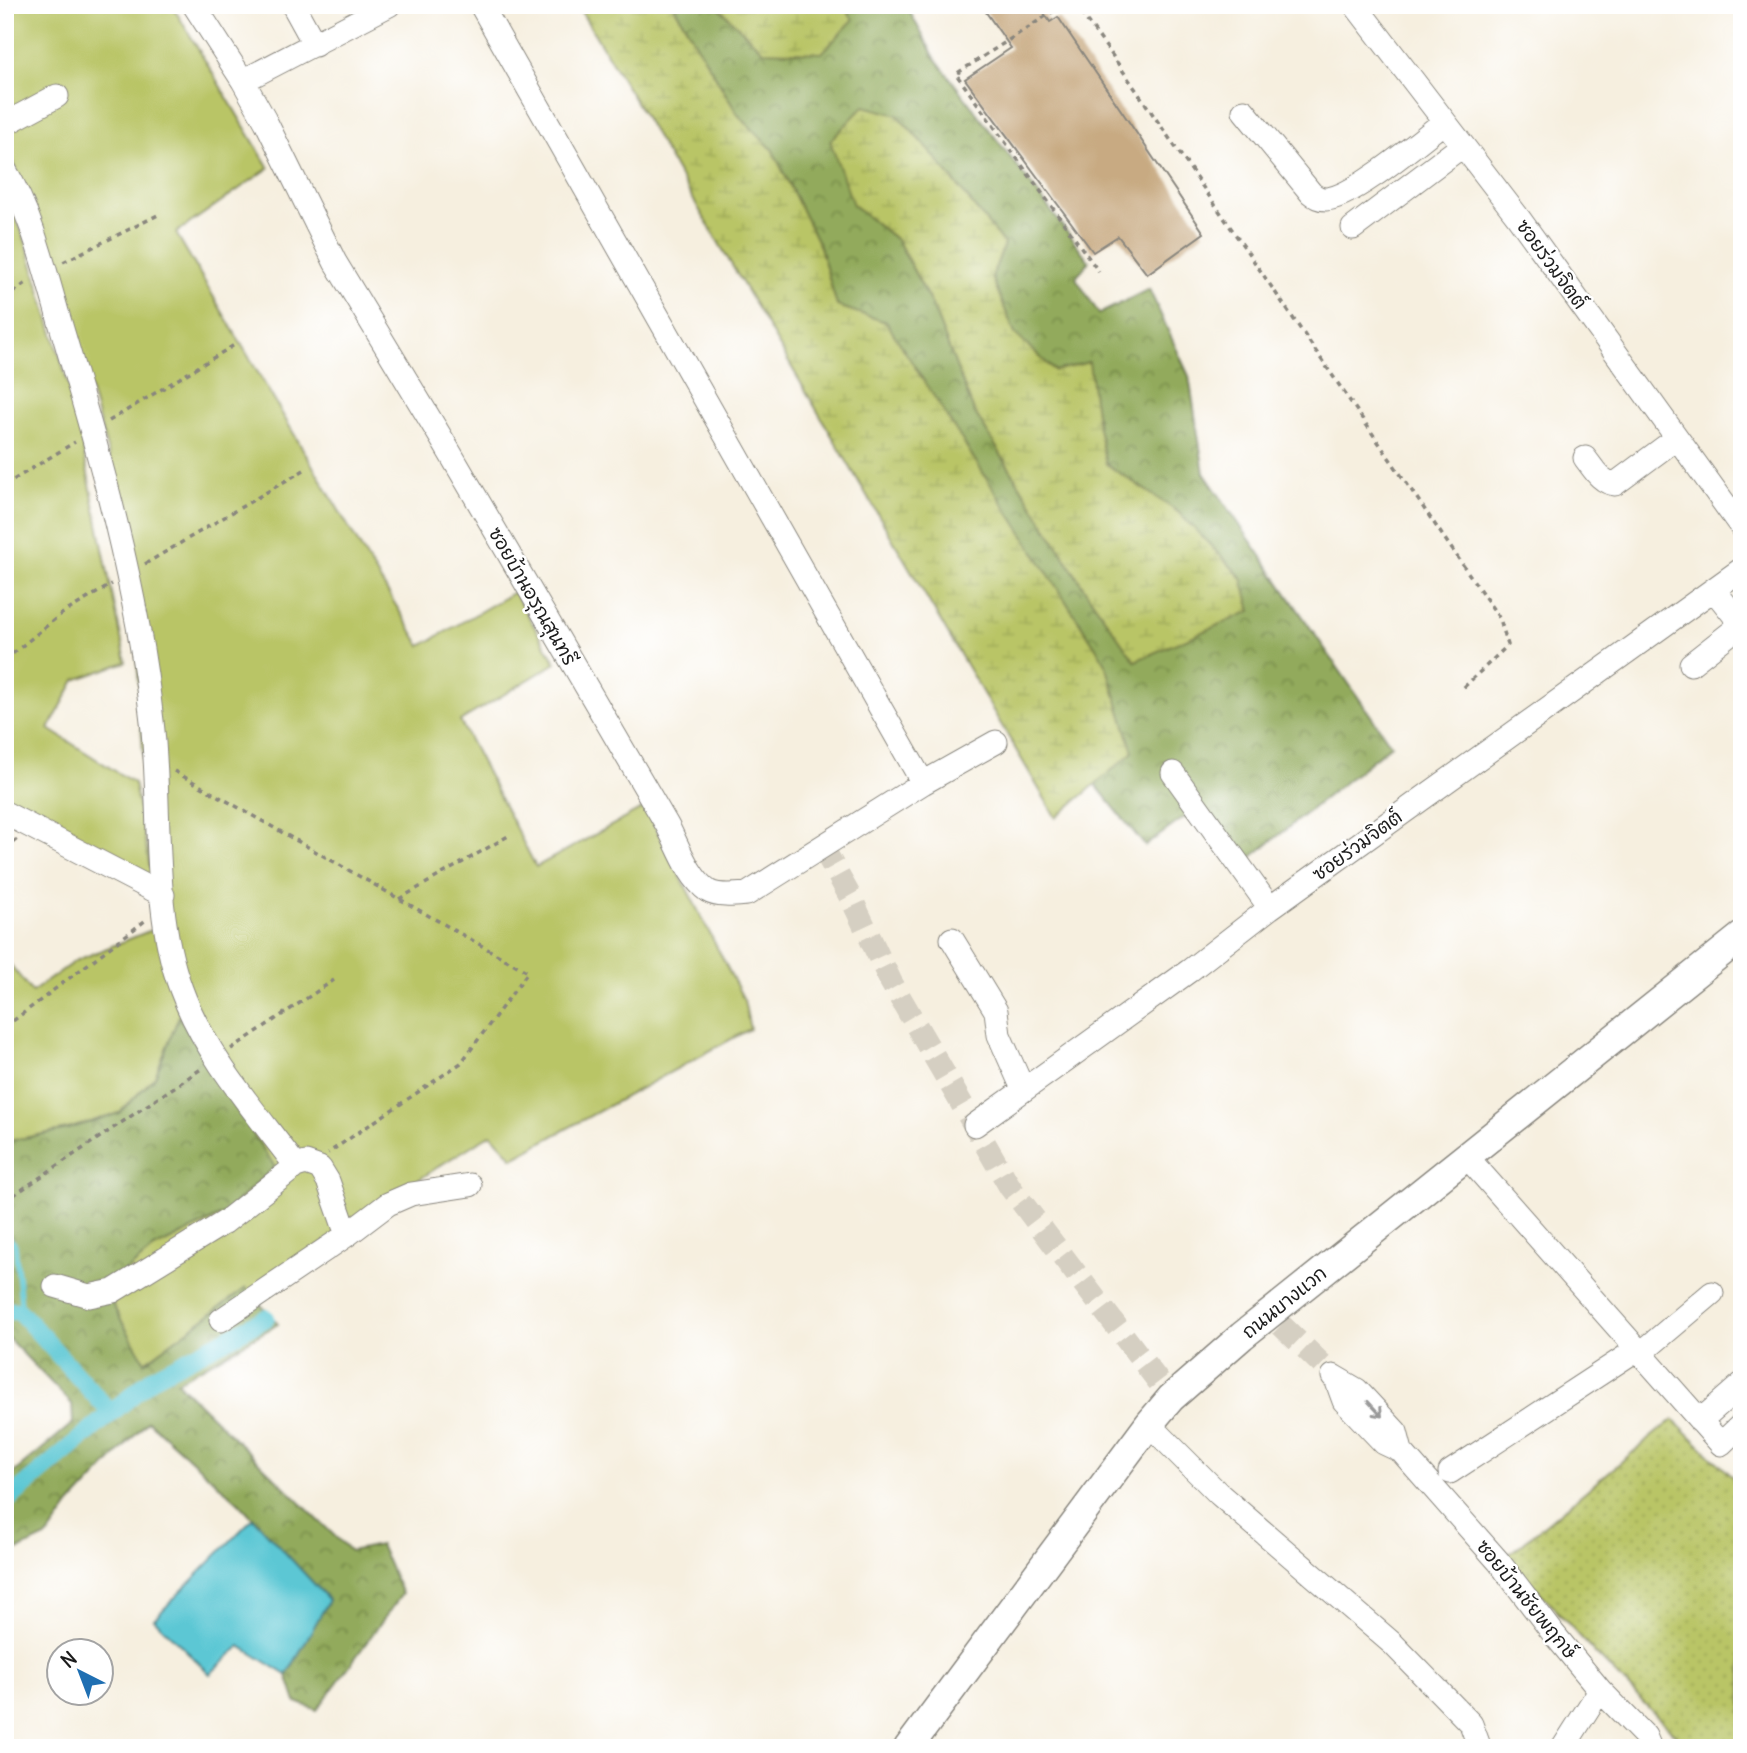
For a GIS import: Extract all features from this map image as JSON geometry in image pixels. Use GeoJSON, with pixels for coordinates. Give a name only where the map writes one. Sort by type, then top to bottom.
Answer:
{"type":"FeatureCollection","features":[{"type":"Feature","properties":{"kind":"main road","name":"ถนนบางแวก"},"geometry":{"type":"LineString","coordinates":[[908,1748],[1171,1398],[1275,1319],[1467,1157],[1742,936]]}},
{"type":"Feature","properties":{"kind":"street","name":"ซอยบ้านอรุณสุนทรี"},"geometry":{"type":"LineString","coordinates":[[194,5],[266,122],[335,262],[443,441],[695,877],[710,892],[731,896],[747,894],[923,783],[996,742]]}},
{"type":"Feature","properties":{"kind":"street"},"geometry":{"type":"LineString","coordinates":[[293,5],[315,45]]}},
{"type":"Feature","properties":{"kind":"street"},"geometry":{"type":"LineString","coordinates":[[243,81],[389,5]]}},
{"type":"Feature","properties":{"kind":"street"},"geometry":{"type":"LineString","coordinates":[[481,5],[923,783]]}},
{"type":"Feature","properties":{"kind":"street","name":"ซอยร่วมจิตต์"},"geometry":{"type":"LineString","coordinates":[[1355,5],[1518,217],[1742,528]]}},
{"type":"Feature","properties":{"kind":"street"},"geometry":{"type":"LineString","coordinates":[[5,124],[57,96]]}},
{"type":"Feature","properties":{"kind":"street"},"geometry":{"type":"LineString","coordinates":[[1244,111],[1311,193],[1328,199],[1348,192],[1444,122]]}},
{"type":"Feature","properties":{"kind":"street"},"geometry":{"type":"LineString","coordinates":[[1353,228],[1462,146]]}},
{"type":"Feature","properties":{"kind":"street"},"geometry":{"type":"LineString","coordinates":[[5,170],[26,214],[45,271],[92,432],[129,573],[152,719],[163,901],[170,954],[181,991],[217,1058],[304,1165],[320,1168],[328,1181],[347,1235]]}},
{"type":"Feature","properties":{"kind":"street"},"geometry":{"type":"LineString","coordinates":[[1585,458],[1602,479],[1609,484],[1615,484],[1677,438]]}},
{"type":"Feature","properties":{"kind":"street","name":"ซอยร่วมจิตต์"},"geometry":{"type":"LineString","coordinates":[[975,1125],[1189,971],[1270,908],[1742,569]]}},
{"type":"Feature","properties":{"kind":"street"},"geometry":{"type":"LineString","coordinates":[[1691,664],[1741,624],[1714,590]]}},
{"type":"Feature","properties":{"kind":"street"},"geometry":{"type":"LineString","coordinates":[[1173,773],[1270,908]]}},
{"type":"Feature","properties":{"kind":"street"},"geometry":{"type":"LineString","coordinates":[[5,813],[163,901]]}},
{"type":"Feature","properties":{"kind":"street"},"geometry":{"type":"LineString","coordinates":[[952,939],[996,1011],[999,1035],[1023,1089]]}},
{"type":"Feature","properties":{"kind":"street"},"geometry":{"type":"LineString","coordinates":[[1467,1157],[1721,1444],[1742,1424]]}},
{"type":"Feature","properties":{"kind":"street"},"geometry":{"type":"LineString","coordinates":[[55,1286],[89,1296],[113,1291],[225,1222],[304,1165]]}},
{"type":"Feature","properties":{"kind":"street"},"geometry":{"type":"LineString","coordinates":[[221,1320],[388,1204],[411,1194],[470,1185]]}},
{"type":"Feature","properties":{"kind":"street"},"geometry":{"type":"LineString","coordinates":[[1450,1472],[1638,1352],[1712,1293]]}},
{"type":"Feature","properties":{"kind":"street","name":"ซอยบ้านชัยพฤกษ์"},"geometry":{"type":"LineString","coordinates":[[1334,1377],[1344,1401],[1384,1443],[1401,1451],[1499,1562],[1600,1690],[1648,1742],[1665,1748]]}},
{"type":"Feature","properties":{"kind":"street"},"geometry":{"type":"LineString","coordinates":[[1700,1421],[1742,1384]]}},
{"type":"Feature","properties":{"kind":"street"},"geometry":{"type":"LineString","coordinates":[[1149,1424],[1219,1494],[1393,1644],[1471,1724],[1477,1735],[1478,1743],[1475,1748]]}},
{"type":"Feature","properties":{"kind":"street"},"geometry":{"type":"LineString","coordinates":[[1563,1748],[1600,1690]]}},
{"type":"Feature","properties":{"kind":"path"},"geometry":{"type":"LineString","coordinates":[[1063,5],[956,74],[1099,272]]}},
{"type":"Feature","properties":{"kind":"path"},"geometry":{"type":"LineString","coordinates":[[1074,5],[1112,55],[1500,619],[1508,645],[1462,690]]}},
{"type":"Feature","properties":{"kind":"path"},"geometry":{"type":"LineString","coordinates":[[5,298],[45,271],[158,215]]}},
{"type":"Feature","properties":{"kind":"path"},"geometry":{"type":"LineString","coordinates":[[5,485],[236,344]]}},
{"type":"Feature","properties":{"kind":"path"},"geometry":{"type":"LineString","coordinates":[[5,660],[60,615],[304,470]]}},
{"type":"Feature","properties":{"kind":"path"},"geometry":{"type":"LineString","coordinates":[[156,761],[528,972],[461,1063],[304,1165]]}},
{"type":"Feature","properties":{"kind":"path"},"geometry":{"type":"LineString","coordinates":[[399,898],[510,835]]}},
{"type":"Feature","properties":{"kind":"path"},"geometry":{"type":"LineString","coordinates":[[5,1027],[163,901]]}},
{"type":"Feature","properties":{"kind":"path"},"geometry":{"type":"LineString","coordinates":[[5,1201],[334,979]]}},
{"type":"Feature","properties":{"kind":"green space"},"geometry":{"type":"Polygon","coordinates":[[[5,5],[172,5],[269,168],[176,233],[421,646],[514,592],[556,663],[460,721],[536,867],[645,807],[744,1000],[750,1029],[513,1158],[491,1134],[144,1362],[112,1304],[124,1273],[154,1248],[222,1215],[223,1089],[179,1017],[155,1077],[119,1113],[68,1129],[5,1142],[5,958],[32,992],[75,961],[154,929],[151,877],[5,802],[5,190],[25,240],[73,400],[126,662],[75,680],[49,729],[134,783],[150,868],[129,527],[59,279],[5,143],[5,5]]]}},
{"type":"Feature","properties":{"kind":"green space"},"geometry":{"type":"Polygon","coordinates":[[[577,5],[673,5],[738,115],[772,149],[820,247],[837,306],[886,322],[1105,662],[1133,752],[1056,818],[642,112],[577,5]]]}},
{"type":"Feature","properties":{"kind":"green space"},"geometry":{"type":"Polygon","coordinates":[[[673,5],[716,5],[718,8],[853,20],[843,5],[906,5],[935,58],[1089,261],[1076,278],[1099,314],[1149,289],[1189,376],[1204,473],[1391,745],[1249,859],[1185,817],[1145,846],[1095,784],[1133,751],[886,322],[837,306],[820,247],[772,149],[738,115],[673,5]],[[897,115],[853,205],[898,241],[932,305],[974,411],[1089,596],[1136,661],[1242,578],[1178,512],[1106,464],[1088,362],[1055,371],[1015,334],[992,277],[1004,244],[933,155],[897,115]]]}},
{"type":"Feature","properties":{"kind":"green space"},"geometry":{"type":"Polygon","coordinates":[[[716,5],[843,5],[853,20],[822,53],[763,51],[716,5]]]}},
{"type":"Feature","properties":{"kind":"green space"},"geometry":{"type":"Polygon","coordinates":[[[864,106],[897,115],[933,155],[1004,244],[992,277],[1015,334],[1055,371],[1089,362],[1106,464],[1178,512],[1242,578],[1251,611],[1135,661],[1089,596],[974,411],[932,305],[898,241],[853,205],[830,141],[864,106]]]}},
{"type":"Feature","properties":{"kind":"green space"},"geometry":{"type":"Polygon","coordinates":[[[179,1016],[275,1167],[222,1215],[154,1248],[124,1273],[112,1304],[145,1362],[246,1288],[278,1324],[177,1382],[350,1551],[380,1545],[402,1594],[317,1710],[296,1702],[287,1675],[329,1600],[239,1503],[148,1421],[70,1505],[48,1536],[5,1556],[5,1480],[73,1423],[72,1404],[5,1335],[5,1142],[68,1129],[119,1113],[155,1077],[179,1016]]]}},
{"type":"Feature","properties":{"kind":"green space"},"geometry":{"type":"Polygon","coordinates":[[[1673,1419],[1742,1486],[1742,1748],[1696,1748],[1678,1738],[1596,1654],[1507,1556],[1673,1419]]]}},
{"type":"Feature","properties":{"kind":"water"},"geometry":{"type":"Polygon","coordinates":[[[253,1518],[329,1600],[287,1675],[240,1646],[210,1674],[154,1619],[253,1518]]]}},
{"type":"Feature","properties":{"kind":"building"},"geometry":{"type":"Polygon","coordinates":[[[981,5],[1039,5],[1050,22],[1058,17],[1204,233],[1147,274],[1118,236],[1093,252],[965,79],[1011,48],[981,5]]]}},
{"type":"Feature","properties":{"kind":"waterway"},"geometry":{"type":"LineString","coordinates":[[5,1234],[15,1244],[22,1314]]}},
{"type":"Feature","properties":{"kind":"waterway"},"geometry":{"type":"LineString","coordinates":[[5,1311],[19,1311],[111,1413]]}},
{"type":"Feature","properties":{"kind":"waterway"},"geometry":{"type":"LineString","coordinates":[[5,1502],[154,1377],[266,1318]]}},
{"type":"Feature","properties":{"kind":"tunnel"},"geometry":{"type":"LineString","coordinates":[[822,846],[852,900],[891,982],[1010,1187],[1171,1398]]}},
{"type":"Feature","properties":{"kind":"tunnel"},"geometry":{"type":"LineString","coordinates":[[1281,1325],[1333,1375]]}}]}
